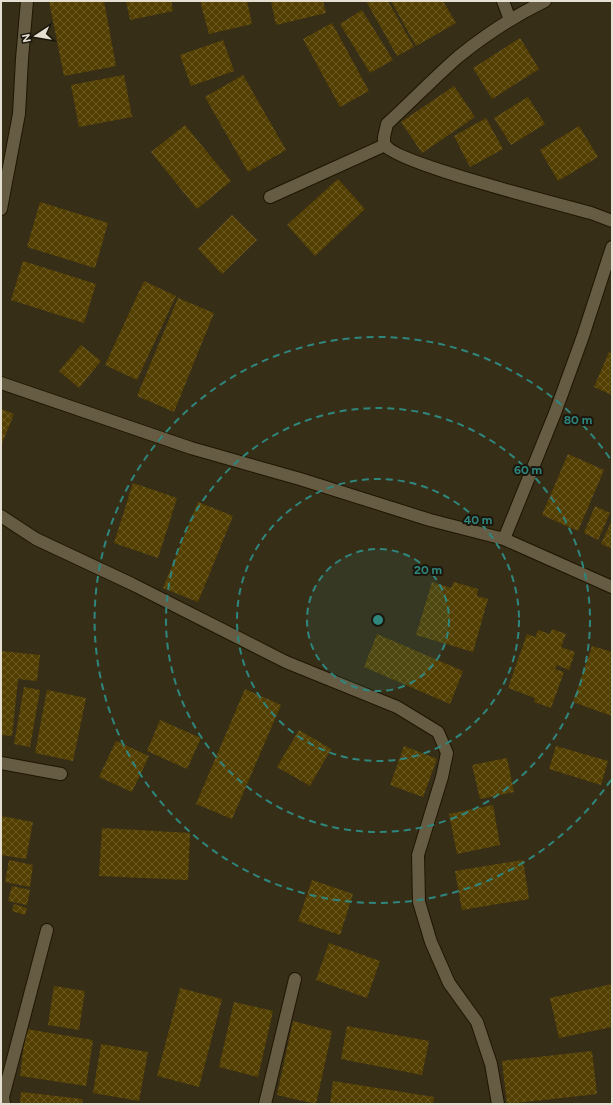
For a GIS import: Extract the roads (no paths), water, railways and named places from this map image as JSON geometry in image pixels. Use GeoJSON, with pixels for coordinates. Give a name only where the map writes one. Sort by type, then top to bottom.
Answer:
{"type":"FeatureCollection","features":[{"type":"Feature","properties":{"kind":"street"},"geometry":{"type":"LineString","coordinates":[[1,209],[19,114],[27,1]]}},
{"type":"Feature","properties":{"kind":"street"},"geometry":{"type":"LineString","coordinates":[[503,1],[510,20]]}},
{"type":"Feature","properties":{"kind":"street"},"geometry":{"type":"LineString","coordinates":[[545,1],[524,11],[510,20],[458,57],[387,124],[384,138],[385,145],[394,153],[430,167],[591,213],[612,221]]}},
{"type":"Feature","properties":{"kind":"street"},"geometry":{"type":"LineString","coordinates":[[270,197],[385,145]]}},
{"type":"Feature","properties":{"kind":"street"},"geometry":{"type":"LineString","coordinates":[[504,539],[558,406],[612,247]]}},
{"type":"Feature","properties":{"kind":"street"},"geometry":{"type":"LineString","coordinates":[[1,383],[191,448],[300,479],[430,520],[504,539],[612,587]]}},
{"type":"Feature","properties":{"kind":"street"},"geometry":{"type":"LineString","coordinates":[[1,516],[36,539],[132,584],[286,662],[397,707],[438,732],[447,753],[442,777],[418,855],[419,902],[431,942],[449,984],[477,1022],[492,1064],[498,1104]]}},
{"type":"Feature","properties":{"kind":"street"},"geometry":{"type":"LineString","coordinates":[[1,763],[61,774]]}},
{"type":"Feature","properties":{"kind":"street"},"geometry":{"type":"LineString","coordinates":[[3,1099],[46,930]]}},
{"type":"Feature","properties":{"kind":"street"},"geometry":{"type":"LineString","coordinates":[[265,1104],[295,979]]}}]}
